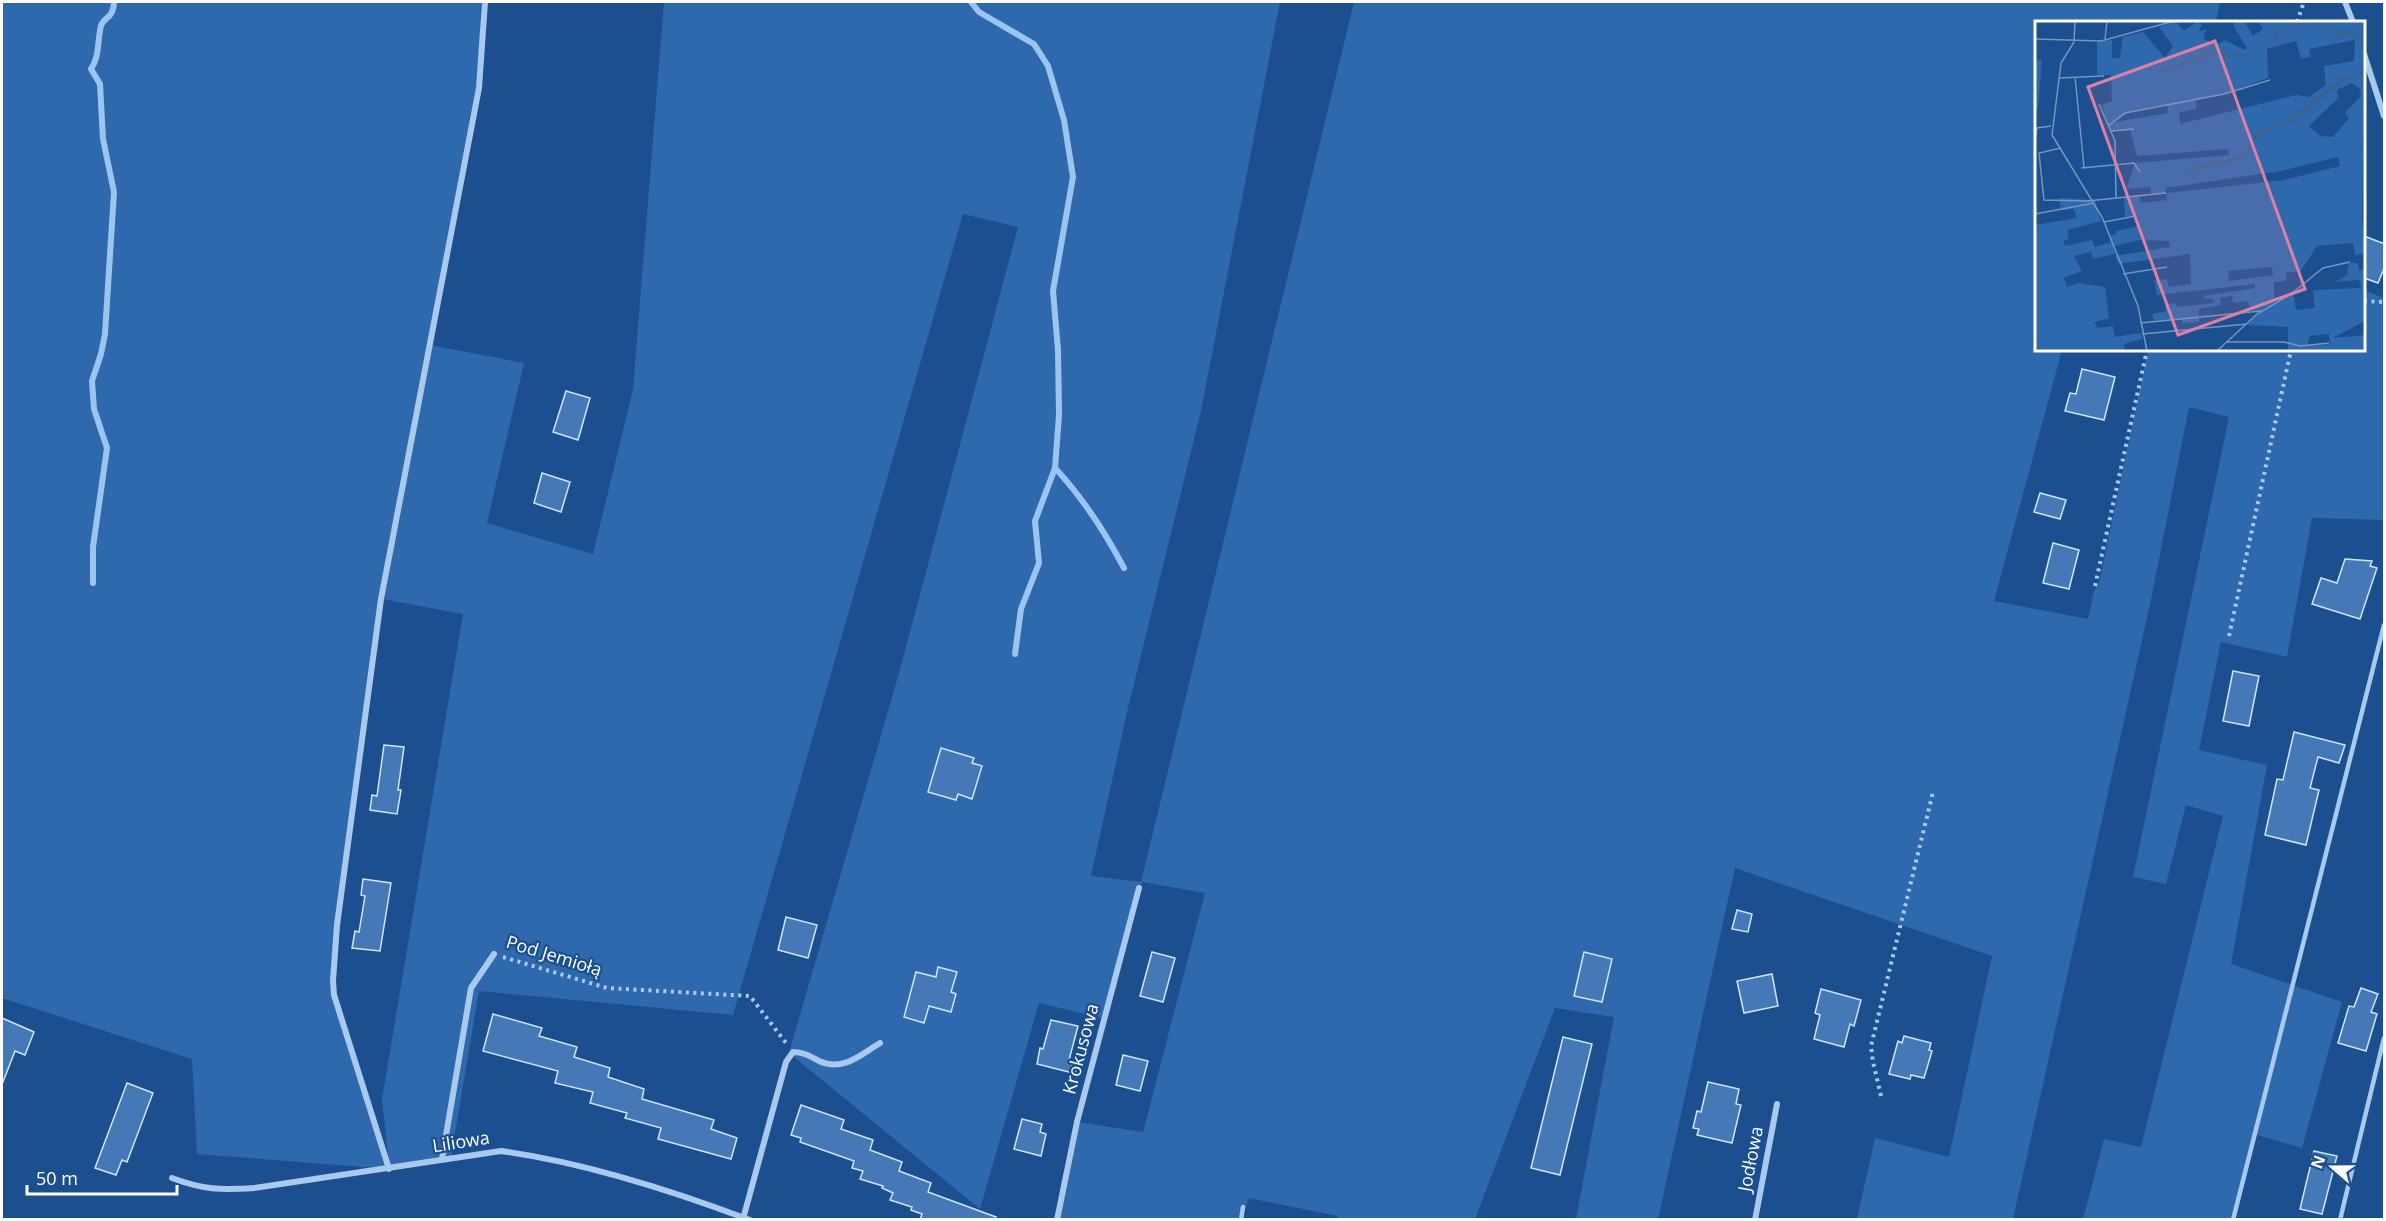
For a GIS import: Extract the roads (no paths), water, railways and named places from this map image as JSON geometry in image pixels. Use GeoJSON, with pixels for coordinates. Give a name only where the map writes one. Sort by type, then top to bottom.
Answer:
{"type":"FeatureCollection","features":[{"type":"Feature","properties":{"kind":"street"},"geometry":{"type":"LineString","coordinates":[[389,1169],[334,995],[336,925],[381,599],[479,88],[484,2]]}},
{"type":"Feature","properties":{"kind":"street"},"geometry":{"type":"LineString","coordinates":[[2346,2],[2353,21]]}},
{"type":"Feature","properties":{"kind":"street"},"geometry":{"type":"LineString","coordinates":[[2365,57],[2385,116]]}},
{"type":"Feature","properties":{"kind":"street","name":"Krokusowa"},"geometry":{"type":"LineString","coordinates":[[1057,1220],[1077,1122],[1139,888]]}},
{"type":"Feature","properties":{"kind":"street","name":"Pod Jemiołą"},"geometry":{"type":"LineString","coordinates":[[442,1159],[471,988],[494,954]]}},
{"type":"Feature","properties":{"kind":"street"},"geometry":{"type":"LineString","coordinates":[[745,1219],[786,1062],[793,1052],[801,1052],[829,1065],[838,1066],[846,1064],[880,1043]]}},
{"type":"Feature","properties":{"kind":"street","name":"Jodłowa"},"geometry":{"type":"LineString","coordinates":[[1755,1220],[1777,1104]]}},
{"type":"Feature","properties":{"kind":"street","name":"Liliowa"},"geometry":{"type":"LineString","coordinates":[[172,1178],[195,1187],[213,1190],[254,1188],[501,1151],[541,1156],[622,1179],[745,1219]]}},
{"type":"Feature","properties":{"kind":"lane"},"geometry":{"type":"LineString","coordinates":[[2234,1220],[2385,625]]}},
{"type":"Feature","properties":{"kind":"lane"},"geometry":{"type":"LineString","coordinates":[[2340,1220],[2385,1038]]}},
{"type":"Feature","properties":{"kind":"lane"},"geometry":{"type":"LineString","coordinates":[[1241,1220],[1243,1206]]}},
{"type":"Feature","properties":{"kind":"waterway"},"geometry":{"type":"LineString","coordinates":[[93,583],[93,547],[107,448],[94,409],[92,381],[105,334],[114,192],[103,139],[100,84],[91,69],[97,54],[102,23],[112,12],[114,2]]}},
{"type":"Feature","properties":{"kind":"waterway"},"geometry":{"type":"LineString","coordinates":[[971,2],[979,12],[1034,44],[1048,66],[1064,120],[1073,177],[1053,291],[1058,350],[1059,415],[1055,468],[1035,521],[1039,563],[1021,609],[1015,654]]}},
{"type":"Feature","properties":{"kind":"waterway"},"geometry":{"type":"LineString","coordinates":[[1055,468],[1093,516],[1124,568]]}}]}
